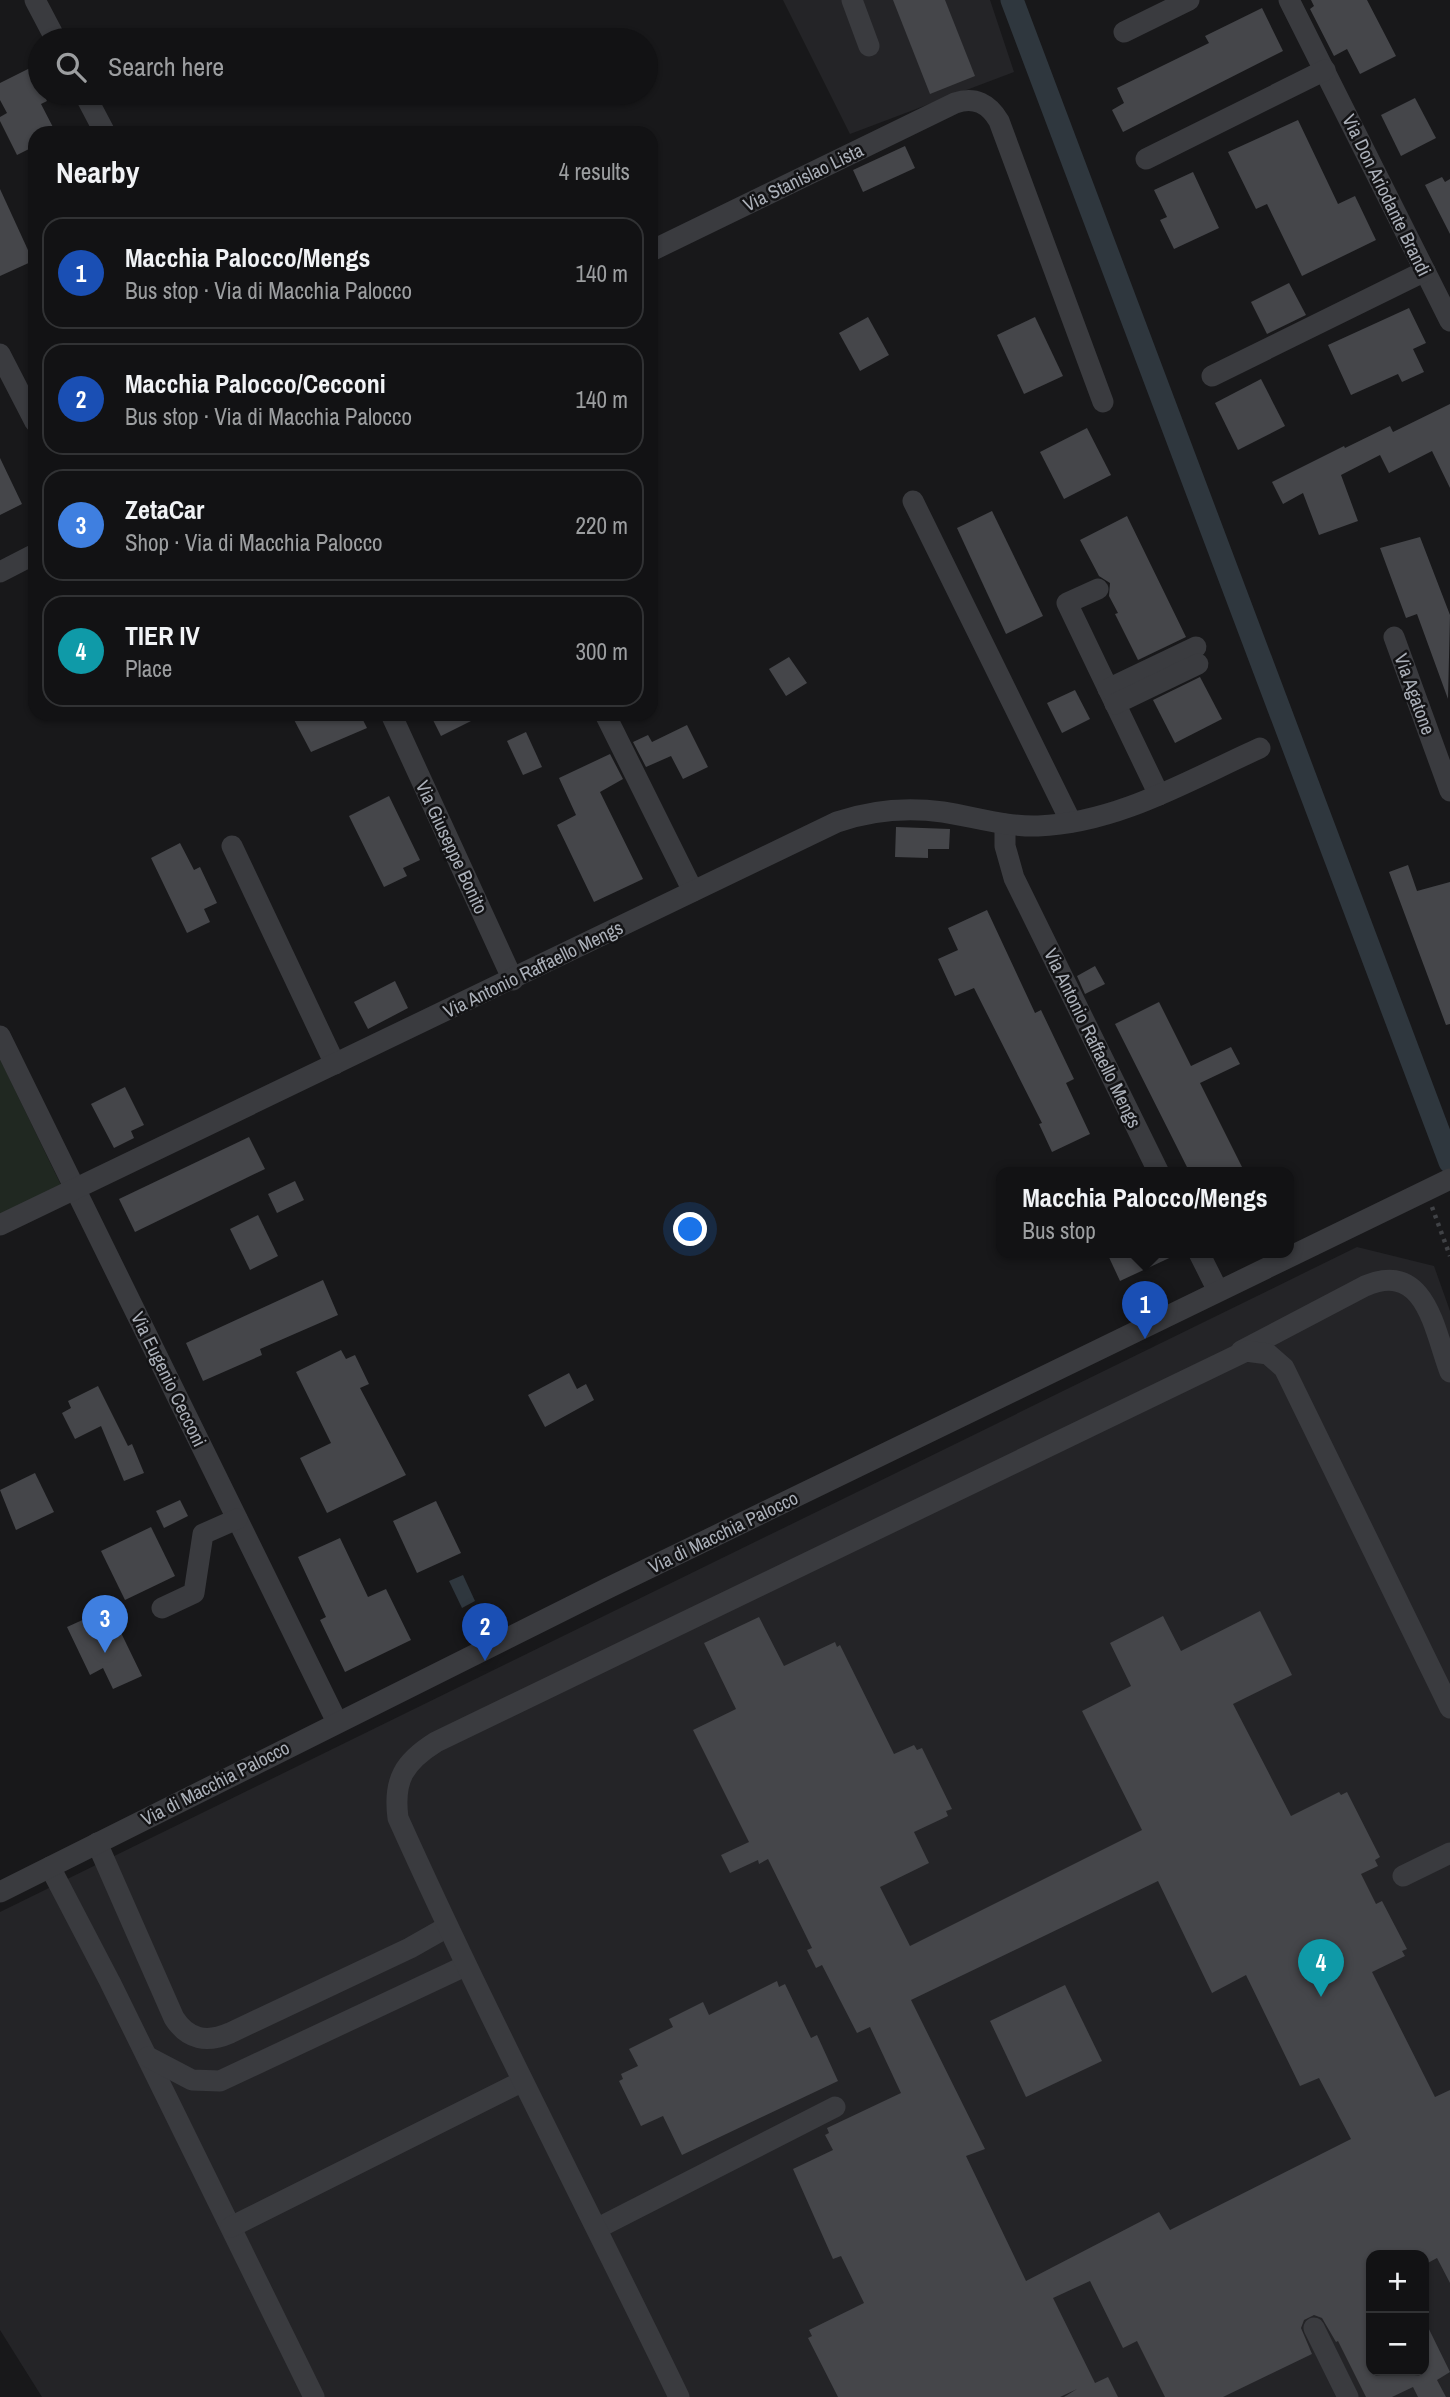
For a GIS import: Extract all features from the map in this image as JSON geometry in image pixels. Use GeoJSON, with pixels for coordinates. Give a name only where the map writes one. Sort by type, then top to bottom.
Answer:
{"type":"FeatureCollection","features":[{"type":"Feature","properties":{"kind":"street"},"geometry":{"type":"LineString","coordinates":[[35,0],[50,28]]}},
{"type":"Feature","properties":{"kind":"street"},"geometry":{"type":"LineString","coordinates":[[852,0],[869,46]]}},
{"type":"Feature","properties":{"kind":"street"},"geometry":{"type":"LineString","coordinates":[[1124,32],[1189,0]]}},
{"type":"Feature","properties":{"kind":"street","name":"Via Don Ariodante Brandi"},"geometry":{"type":"LineString","coordinates":[[1289,0],[1450,321]]}},
{"type":"Feature","properties":{"kind":"street"},"geometry":{"type":"LineString","coordinates":[[1146,159],[1325,70]]}},
{"type":"Feature","properties":{"kind":"street","name":"Via Stanislao Lista"},"geometry":{"type":"LineString","coordinates":[[658,248],[955,103],[968,99],[986,104],[999,121],[1103,402]]}},
{"type":"Feature","properties":{"kind":"street"},"geometry":{"type":"LineString","coordinates":[[90,105],[101,126]]}},
{"type":"Feature","properties":{"kind":"street"},"geometry":{"type":"LineString","coordinates":[[1212,376],[1425,271]]}},
{"type":"Feature","properties":{"kind":"street"},"geometry":{"type":"LineString","coordinates":[[0,354],[28,408]]}},
{"type":"Feature","properties":{"kind":"street"},"geometry":{"type":"LineString","coordinates":[[913,501],[1071,822]]}},
{"type":"Feature","properties":{"kind":"street"},"geometry":{"type":"LineString","coordinates":[[0,572],[28,558]]}},
{"type":"Feature","properties":{"kind":"street"},"geometry":{"type":"LineString","coordinates":[[1098,589],[1068,603],[1159,794]]}},
{"type":"Feature","properties":{"kind":"street","name":"Via Agatone"},"geometry":{"type":"LineString","coordinates":[[1394,637],[1450,791]]}},
{"type":"Feature","properties":{"kind":"street"},"geometry":{"type":"LineString","coordinates":[[1112,696],[1197,655]]}},
{"type":"Feature","properties":{"kind":"street","name":"Via Giuseppe Bonito"},"geometry":{"type":"LineString","coordinates":[[394,721],[513,980]]}},
{"type":"Feature","properties":{"kind":"street"},"geometry":{"type":"LineString","coordinates":[[608,721],[693,891]]}},
{"type":"Feature","properties":{"kind":"street","name":"Via Antonio Raffaello Mengs"},"geometry":{"type":"LineString","coordinates":[[0,1225],[74,1187],[513,980],[827,826],[862,814],[925,810],[1005,824],[1041,826],[1071,822],[1119,811],[1260,748]]}},
{"type":"Feature","properties":{"kind":"street","name":"Via Antonio Raffaello Mengs"},"geometry":{"type":"LineString","coordinates":[[1005,824],[1005,846],[1014,878],[1156,1167]]}},
{"type":"Feature","properties":{"kind":"street"},"geometry":{"type":"LineString","coordinates":[[232,846],[335,1065]]}},
{"type":"Feature","properties":{"kind":"street","name":"Via Eugenio Cecconi"},"geometry":{"type":"LineString","coordinates":[[0,1036],[337,1722]]}},
{"type":"Feature","properties":{"kind":"street","name":"Via di Macchia Palocco"},"geometry":{"type":"LineString","coordinates":[[1294,1254],[1436,1185]]}},
{"type":"Feature","properties":{"kind":"street"},"geometry":{"type":"LineString","coordinates":[[1201,1258],[1217,1291]]}},
{"type":"Feature","properties":{"kind":"street","name":"Via di Macchia Palocco"},"geometry":{"type":"LineString","coordinates":[[0,1892],[337,1722],[1285,1258]]}},
{"type":"Feature","properties":{"kind":"street"},"geometry":{"type":"LineString","coordinates":[[679,2397],[598,2228],[521,2082],[398,1818],[398,1786],[404,1770],[416,1754],[1238,1353],[1365,1286],[1382,1280],[1398,1280],[1411,1285],[1420,1296],[1450,1372]]}},
{"type":"Feature","properties":{"kind":"street"},"geometry":{"type":"LineString","coordinates":[[1238,1353],[1268,1354],[1284,1367],[1450,1708]]}},
{"type":"Feature","properties":{"kind":"street"},"geometry":{"type":"LineString","coordinates":[[162,1608],[194,1593],[203,1534],[237,1519]]}},
{"type":"Feature","properties":{"kind":"street"},"geometry":{"type":"LineString","coordinates":[[97,1843],[174,2018],[195,2038],[210,2039],[230,2033],[410,1948],[447,1927]]}},
{"type":"Feature","properties":{"kind":"street"},"geometry":{"type":"LineString","coordinates":[[1403,1876],[1450,1853]]}},
{"type":"Feature","properties":{"kind":"street"},"geometry":{"type":"LineString","coordinates":[[50,1867],[148,2057],[314,2397]]}},
{"type":"Feature","properties":{"kind":"street"},"geometry":{"type":"LineString","coordinates":[[148,2057],[192,2080],[220,2081],[465,1966]]}},
{"type":"Feature","properties":{"kind":"street"},"geometry":{"type":"LineString","coordinates":[[231,2227],[521,2082]]}},
{"type":"Feature","properties":{"kind":"street"},"geometry":{"type":"LineString","coordinates":[[598,2228],[835,2107]]}},
{"type":"Feature","properties":{"kind":"street"},"geometry":{"type":"LineString","coordinates":[[1314,2328],[1348,2397]]}},
{"type":"Feature","properties":{"kind":"path"},"geometry":{"type":"LineString","coordinates":[[1436,1185],[1450,1256]]}},
{"type":"Feature","properties":{"kind":"shaded area"},"geometry":{"type":"Polygon","coordinates":[[[783,0],[990,0],[1014,72],[850,134],[783,0]]]}},
{"type":"Feature","properties":{"kind":"shaded area"},"geometry":{"type":"Polygon","coordinates":[[[0,1059],[61,1185],[0,1216],[0,1059]]]}},
{"type":"Feature","properties":{"kind":"shaded area"},"geometry":{"type":"Polygon","coordinates":[[[1357,1247],[1434,1266],[1450,1311],[1450,2397],[42,2397],[0,2330],[0,1912],[1357,1247]]]}},
{"type":"Feature","properties":{"kind":"shaded area"},"geometry":{"type":"Polygon","coordinates":[[[463,1575],[475,1601],[462,1608],[449,1581],[463,1575]]]}},
{"type":"Feature","properties":{"kind":"building"},"geometry":{"type":"Polygon","coordinates":[[[893,0],[945,0],[975,76],[930,94],[893,0]]]}},
{"type":"Feature","properties":{"kind":"building"},"geometry":{"type":"Polygon","coordinates":[[[1311,0],[1367,0],[1396,56],[1360,74],[1347,49],[1334,56],[1310,9],[1314,6],[1311,0]]]}},
{"type":"Feature","properties":{"kind":"building"},"geometry":{"type":"Polygon","coordinates":[[[1262,8],[1283,51],[1123,132],[1112,110],[1124,103],[1117,88],[1209,43],[1205,36],[1262,8]]]}},
{"type":"Feature","properties":{"kind":"building"},"geometry":{"type":"Polygon","coordinates":[[[28,69],[28,105],[42,105],[52,126],[28,126],[28,150],[17,155],[0,121],[0,117],[7,113],[0,100],[0,83],[28,69]]]}},
{"type":"Feature","properties":{"kind":"building"},"geometry":{"type":"Polygon","coordinates":[[[1415,98],[1436,138],[1401,156],[1381,115],[1415,98]]]}},
{"type":"Feature","properties":{"kind":"building"},"geometry":{"type":"Polygon","coordinates":[[[1298,120],[1338,204],[1355,196],[1376,240],[1302,276],[1267,204],[1256,209],[1228,152],[1298,120]]]}},
{"type":"Feature","properties":{"kind":"building"},"geometry":{"type":"Polygon","coordinates":[[[905,146],[915,168],[863,192],[853,170],[905,146]]]}},
{"type":"Feature","properties":{"kind":"building"},"geometry":{"type":"Polygon","coordinates":[[[1193,172],[1219,228],[1174,249],[1160,220],[1167,217],[1154,190],[1193,172]]]}},
{"type":"Feature","properties":{"kind":"building"},"geometry":{"type":"Polygon","coordinates":[[[1442,177],[1445,182],[1450,179],[1450,234],[1425,185],[1442,177]]]}},
{"type":"Feature","properties":{"kind":"building"},"geometry":{"type":"Polygon","coordinates":[[[0,189],[28,250],[28,263],[0,276],[0,189]]]}},
{"type":"Feature","properties":{"kind":"building"},"geometry":{"type":"Polygon","coordinates":[[[1289,283],[1306,315],[1267,334],[1251,302],[1289,283]]]}},
{"type":"Feature","properties":{"kind":"building"},"geometry":{"type":"Polygon","coordinates":[[[1409,308],[1426,343],[1413,349],[1424,372],[1402,382],[1398,374],[1351,395],[1328,345],[1409,308]]]}},
{"type":"Feature","properties":{"kind":"building"},"geometry":{"type":"Polygon","coordinates":[[[868,317],[889,355],[860,371],[839,333],[868,317]]]}},
{"type":"Feature","properties":{"kind":"building"},"geometry":{"type":"Polygon","coordinates":[[[1035,317],[1063,376],[1024,394],[997,335],[1035,317]]]}},
{"type":"Feature","properties":{"kind":"building"},"geometry":{"type":"Polygon","coordinates":[[[1261,379],[1285,426],[1238,450],[1215,403],[1261,379]]]}},
{"type":"Feature","properties":{"kind":"building"},"geometry":{"type":"Polygon","coordinates":[[[1450,404],[1450,488],[1432,451],[1389,473],[1380,455],[1341,475],[1358,521],[1319,535],[1303,493],[1283,504],[1272,482],[1344,446],[1345,448],[1390,426],[1393,432],[1450,404]]]}},
{"type":"Feature","properties":{"kind":"building"},"geometry":{"type":"Polygon","coordinates":[[[1087,428],[1111,475],[1064,499],[1040,452],[1087,428]]]}},
{"type":"Feature","properties":{"kind":"building"},"geometry":{"type":"Polygon","coordinates":[[[0,458],[22,504],[0,515],[0,458]]]}},
{"type":"Feature","properties":{"kind":"building"},"geometry":{"type":"Polygon","coordinates":[[[992,511],[1043,616],[1006,634],[957,528],[992,511]]]}},
{"type":"Feature","properties":{"kind":"building"},"geometry":{"type":"Polygon","coordinates":[[[1127,516],[1186,637],[1138,660],[1115,614],[1118,613],[1109,596],[1110,583],[1099,576],[1080,540],[1127,516]]]}},
{"type":"Feature","properties":{"kind":"building"},"geometry":{"type":"Polygon","coordinates":[[[1420,537],[1450,615],[1448,699],[1417,614],[1406,618],[1380,548],[1420,537]]]}},
{"type":"Feature","properties":{"kind":"building"},"geometry":{"type":"Polygon","coordinates":[[[789,657],[807,683],[786,696],[769,669],[789,657]]]}},
{"type":"Feature","properties":{"kind":"building"},"geometry":{"type":"Polygon","coordinates":[[[1200,677],[1222,719],[1175,743],[1153,700],[1200,677]]]}},
{"type":"Feature","properties":{"kind":"building"},"geometry":{"type":"Polygon","coordinates":[[[1075,690],[1090,719],[1062,733],[1047,703],[1075,690]]]}},
{"type":"Feature","properties":{"kind":"building"},"geometry":{"type":"Polygon","coordinates":[[[295,721],[364,721],[367,728],[311,752],[295,721]]]}},
{"type":"Feature","properties":{"kind":"building"},"geometry":{"type":"Polygon","coordinates":[[[434,721],[471,721],[441,736],[434,721]]]}},
{"type":"Feature","properties":{"kind":"building"},"geometry":{"type":"Polygon","coordinates":[[[687,725],[708,767],[683,779],[671,756],[646,767],[633,742],[648,735],[652,742],[687,725]]]}},
{"type":"Feature","properties":{"kind":"building"},"geometry":{"type":"Polygon","coordinates":[[[526,732],[542,767],[523,775],[507,741],[526,732]]]}},
{"type":"Feature","properties":{"kind":"building"},"geometry":{"type":"Polygon","coordinates":[[[610,754],[623,779],[600,792],[643,879],[594,902],[557,825],[576,815],[559,778],[610,754]]]}},
{"type":"Feature","properties":{"kind":"building"},"geometry":{"type":"Polygon","coordinates":[[[389,796],[420,860],[403,868],[407,876],[384,887],[349,816],[389,796]]]}},
{"type":"Feature","properties":{"kind":"building"},"geometry":{"type":"Polygon","coordinates":[[[896,827],[950,829],[949,849],[928,849],[928,858],[895,857],[896,827]]]}},
{"type":"Feature","properties":{"kind":"building"},"geometry":{"type":"Polygon","coordinates":[[[180,843],[194,870],[200,867],[217,903],[204,909],[210,922],[187,933],[151,858],[180,843]]]}},
{"type":"Feature","properties":{"kind":"building"},"geometry":{"type":"Polygon","coordinates":[[[1408,865],[1417,891],[1450,882],[1450,1024],[1446,1025],[1389,872],[1408,865]]]}},
{"type":"Feature","properties":{"kind":"building"},"geometry":{"type":"Polygon","coordinates":[[[987,910],[1035,1013],[1041,1010],[1074,1079],[1066,1083],[1090,1134],[1052,1152],[1039,1124],[1042,1123],[974,988],[955,996],[938,959],[958,950],[948,928],[987,910]]]}},
{"type":"Feature","properties":{"kind":"building"},"geometry":{"type":"Polygon","coordinates":[[[1095,966],[1105,984],[1085,994],[1077,976],[1095,966]]]}},
{"type":"Feature","properties":{"kind":"building"},"geometry":{"type":"Polygon","coordinates":[[[395,981],[408,1008],[368,1029],[354,1002],[395,981]]]}},
{"type":"Feature","properties":{"kind":"building"},"geometry":{"type":"Polygon","coordinates":[[[1159,1002],[1191,1066],[1231,1047],[1240,1064],[1200,1083],[1242,1167],[1187,1167],[1115,1024],[1159,1002]]]}},
{"type":"Feature","properties":{"kind":"building"},"geometry":{"type":"Polygon","coordinates":[[[125,1087],[144,1125],[131,1131],[134,1138],[114,1148],[91,1104],[125,1087]]]}},
{"type":"Feature","properties":{"kind":"building"},"geometry":{"type":"Polygon","coordinates":[[[249,1137],[265,1169],[135,1232],[119,1199],[249,1137]]]}},
{"type":"Feature","properties":{"kind":"building"},"geometry":{"type":"Polygon","coordinates":[[[295,1181],[304,1200],[277,1213],[268,1194],[295,1181]]]}},
{"type":"Feature","properties":{"kind":"building"},"geometry":{"type":"Polygon","coordinates":[[[258,1215],[278,1256],[250,1270],[230,1229],[258,1215]]]}},
{"type":"Feature","properties":{"kind":"building"},"geometry":{"type":"Polygon","coordinates":[[[1109,1258],[1169,1258],[1120,1281],[1109,1258]]]}},
{"type":"Feature","properties":{"kind":"building"},"geometry":{"type":"Polygon","coordinates":[[[323,1280],[338,1315],[260,1349],[262,1355],[203,1381],[186,1343],[323,1280]]]}},
{"type":"Feature","properties":{"kind":"building"},"geometry":{"type":"Polygon","coordinates":[[[341,1350],[346,1359],[355,1355],[369,1384],[360,1388],[406,1475],[327,1513],[300,1458],[331,1443],[296,1372],[341,1350]]]}},
{"type":"Feature","properties":{"kind":"building"},"geometry":{"type":"Polygon","coordinates":[[[569,1373],[577,1389],[586,1384],[594,1400],[545,1427],[528,1395],[569,1373]]]}},
{"type":"Feature","properties":{"kind":"building"},"geometry":{"type":"Polygon","coordinates":[[[98,1386],[128,1446],[132,1444],[144,1473],[124,1481],[101,1426],[75,1439],[62,1413],[71,1408],[68,1401],[98,1386]]]}},
{"type":"Feature","properties":{"kind":"building"},"geometry":{"type":"Polygon","coordinates":[[[35,1473],[54,1512],[16,1530],[0,1490],[35,1473]]]}},
{"type":"Feature","properties":{"kind":"building"},"geometry":{"type":"Polygon","coordinates":[[[180,1500],[188,1516],[164,1528],[156,1511],[180,1500]]]}},
{"type":"Feature","properties":{"kind":"building"},"geometry":{"type":"Polygon","coordinates":[[[436,1501],[461,1553],[417,1573],[393,1521],[436,1501]]]}},
{"type":"Feature","properties":{"kind":"building"},"geometry":{"type":"Polygon","coordinates":[[[151,1527],[175,1576],[125,1600],[101,1551],[151,1527]]]}},
{"type":"Feature","properties":{"kind":"building"},"geometry":{"type":"Polygon","coordinates":[[[340,1538],[368,1597],[386,1589],[411,1640],[345,1672],[320,1620],[326,1617],[298,1557],[340,1538]]]}},
{"type":"Feature","properties":{"kind":"building"},"geometry":{"type":"Polygon","coordinates":[[[109,1608],[142,1676],[113,1689],[103,1668],[90,1675],[67,1627],[109,1608]]]}},
{"type":"Feature","properties":{"kind":"building"},"geometry":{"type":"Polygon","coordinates":[[[1260,1611],[1292,1675],[1233,1704],[1291,1816],[1339,1792],[1341,1795],[1347,1792],[1380,1857],[1375,1860],[1378,1866],[1361,1874],[1376,1904],[1382,1901],[1407,1949],[1402,1951],[1405,1956],[1372,1972],[1435,2097],[1450,2090],[1450,2283],[1437,2258],[1429,2262],[1429,2250],[1366,2250],[1366,2376],[1429,2376],[1429,2329],[1450,2372],[1437,2380],[1446,2397],[1418,2397],[1413,2387],[1392,2397],[1366,2397],[1338,2341],[1336,2342],[1322,2318],[1314,2315],[1304,2320],[1301,2328],[1312,2354],[1223,2397],[1165,2397],[1137,2341],[1123,2348],[1090,2281],[1053,2298],[1095,2383],[1108,2377],[1118,2397],[1064,2397],[1077,2389],[1060,2397],[838,2397],[808,2338],[812,2336],[809,2330],[864,2303],[841,2256],[833,2259],[793,2169],[833,2150],[825,2135],[829,2133],[827,2128],[901,2093],[870,2027],[857,2033],[822,1965],[816,1968],[807,1950],[812,1948],[768,1859],[759,1864],[758,1860],[730,1873],[721,1855],[749,1842],[693,1730],[736,1709],[704,1643],[759,1617],[784,1666],[835,1642],[837,1647],[840,1645],[894,1754],[914,1745],[917,1750],[922,1748],[952,1809],[946,1811],[948,1816],[914,1832],[929,1863],[880,1887],[910,1946],[1142,1830],[1082,1711],[1131,1686],[1110,1643],[1163,1616],[1181,1651],[1260,1611]],[[1158,1881],[911,2000],[985,2149],[966,2156],[1026,2281],[1159,2212],[1170,2230],[1351,2139],[1319,2078],[1300,2086],[1246,1975],[1212,1993],[1158,1881]]]}},
{"type":"Feature","properties":{"kind":"building"},"geometry":{"type":"Polygon","coordinates":[[[777,1981],[779,1987],[785,1984],[811,2038],[817,2035],[838,2081],[682,2155],[663,2116],[641,2126],[619,2081],[623,2079],[621,2074],[638,2066],[629,2049],[673,2027],[669,2019],[703,2002],[709,2015],[777,1981]]]}},
{"type":"Feature","properties":{"kind":"building"},"geometry":{"type":"Polygon","coordinates":[[[1065,1985],[1102,2061],[1026,2097],[990,2021],[1065,1985]]]}},
{"type":"Feature","properties":{"kind":"waterway"},"geometry":{"type":"LineString","coordinates":[[1012,0],[1450,1162]]}},
{"type":"Feature","properties":{"kind":"place","name":"Macchia Palocco/Mengs"},"geometry":{"type":"Point","coordinates":[1145,1339]}},
{"type":"Feature","properties":{"kind":"place","name":"ZetaCar"},"geometry":{"type":"Point","coordinates":[105,1653]}},
{"type":"Feature","properties":{"kind":"place","name":"Macchia Palocco/Cecconi"},"geometry":{"type":"Point","coordinates":[485,1661]}},
{"type":"Feature","properties":{"kind":"place","name":"TIER IV"},"geometry":{"type":"Point","coordinates":[1321,1997]}}]}
